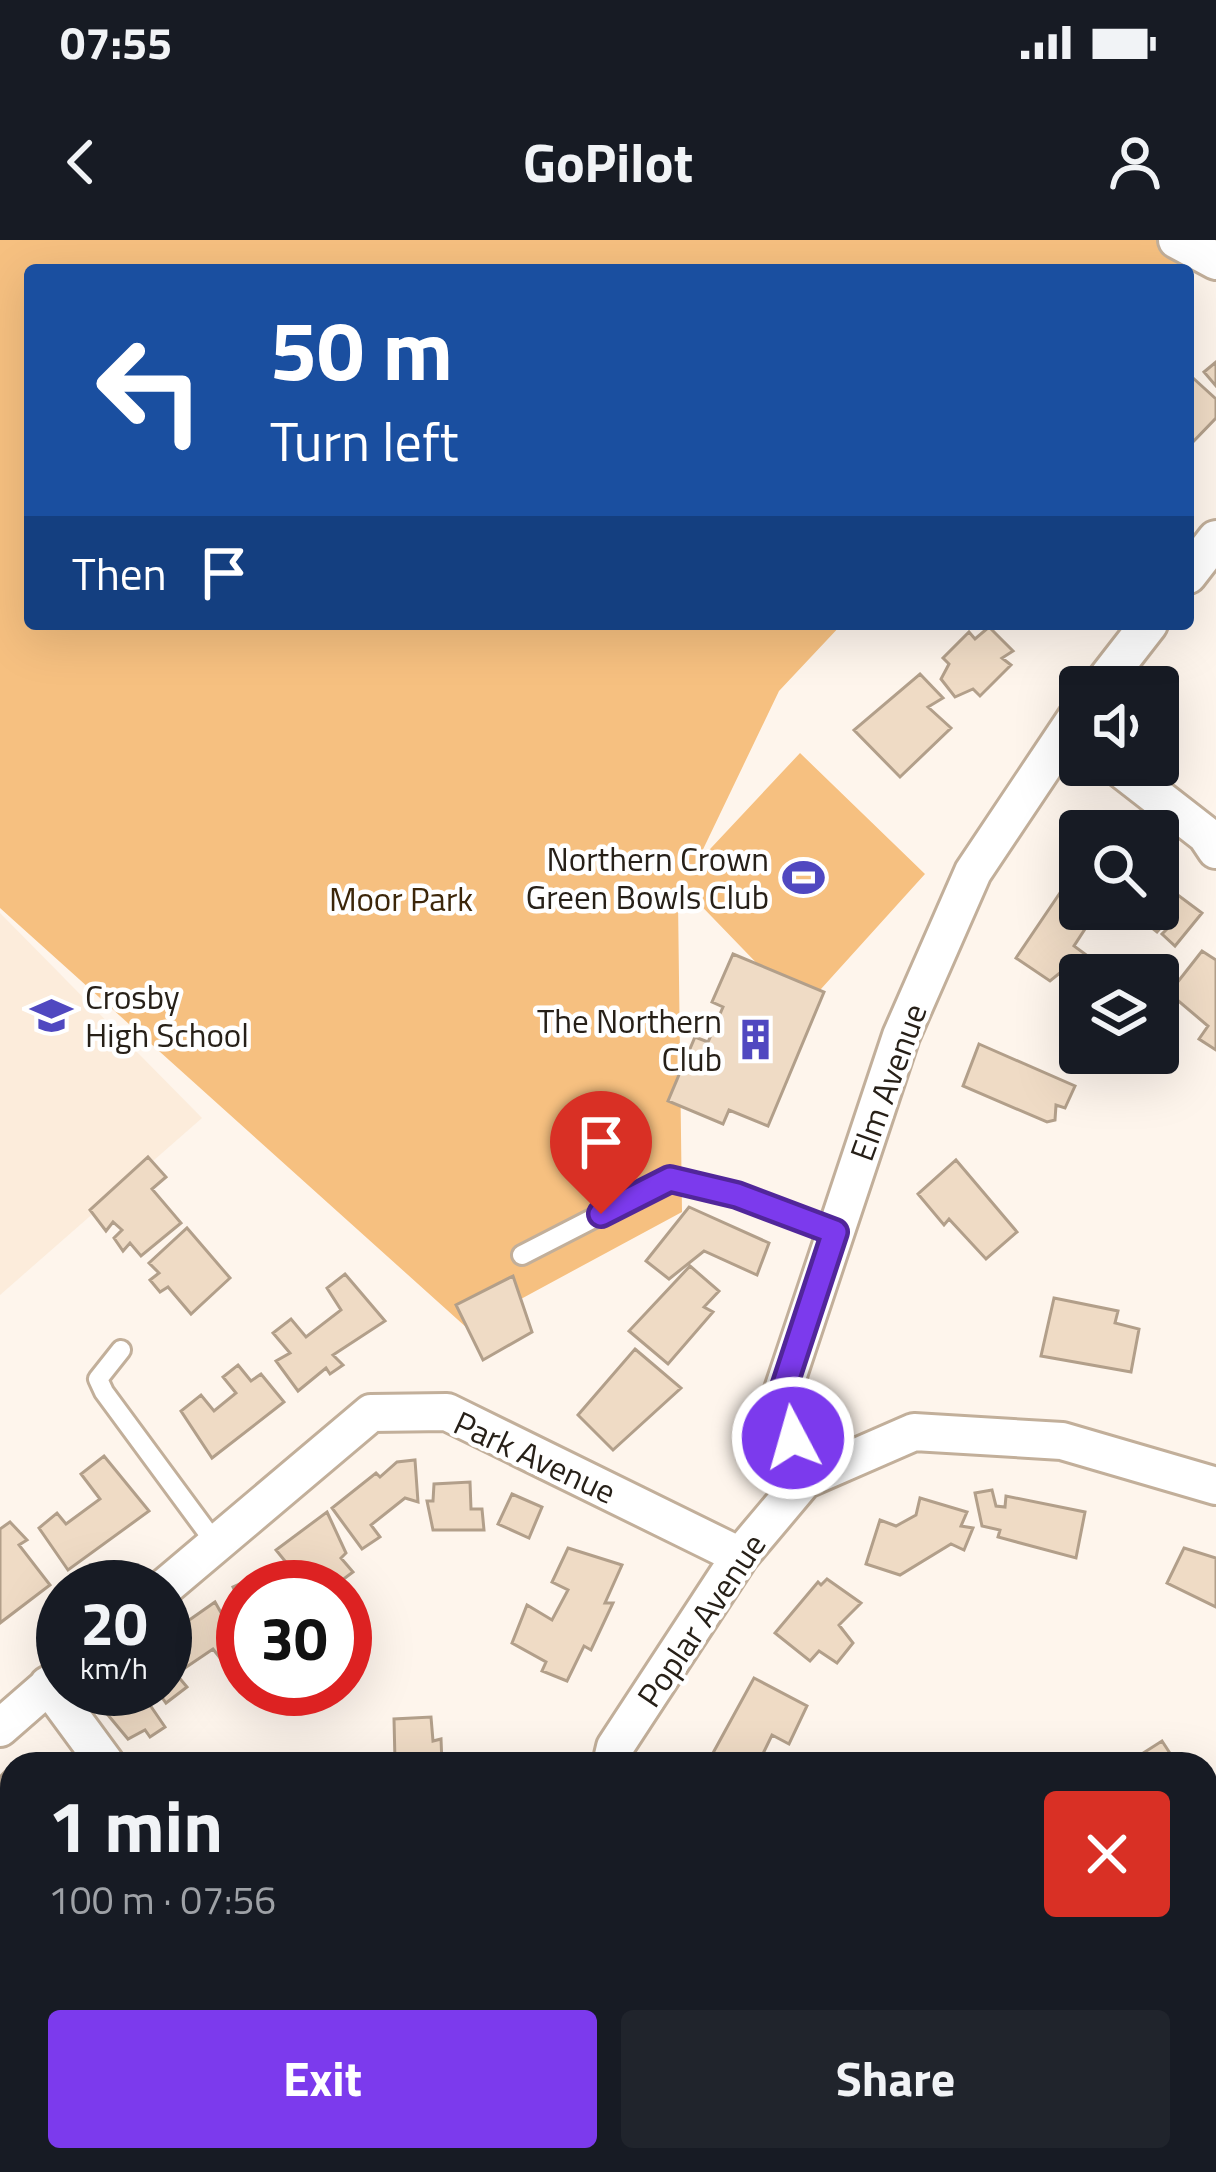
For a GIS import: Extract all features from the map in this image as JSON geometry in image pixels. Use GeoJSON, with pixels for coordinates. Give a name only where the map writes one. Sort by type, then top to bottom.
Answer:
{"type":"FeatureCollection","features":[{"type":"Feature","properties":{"kind":"street"},"geometry":{"type":"LineString","coordinates":[[1178,240],[1216,261]]}},
{"type":"Feature","properties":{"kind":"street"},"geometry":{"type":"LineString","coordinates":[[1194,567],[1216,539]]}},
{"type":"Feature","properties":{"kind":"street"},"geometry":{"type":"LineString","coordinates":[[1116,666],[1144,630]]}},
{"type":"Feature","properties":{"kind":"street","name":"Elm Avenue"},"geometry":{"type":"LineString","coordinates":[[804,1480],[781,1396],[901,1036],[973,872],[1059,750]]}},
{"type":"Feature","properties":{"kind":"street"},"geometry":{"type":"LineString","coordinates":[[1143,786],[1206,835],[1216,850]]}},
{"type":"Feature","properties":{"kind":"street","name":"Park Avenue"},"geometry":{"type":"LineString","coordinates":[[192,1564],[371,1414],[447,1412],[740,1556]]}},
{"type":"Feature","properties":{"kind":"street","name":"Poplar Avenue"},"geometry":{"type":"LineString","coordinates":[[615,1752],[740,1556],[804,1480],[914,1432],[1062,1442],[1216,1486]]}},
{"type":"Feature","properties":{"kind":"street"},"geometry":{"type":"LineString","coordinates":[[0,1728],[36,1696]]}},
{"type":"Feature","properties":{"kind":"street"},"geometry":{"type":"LineString","coordinates":[[78,1716],[99,1752]]}},
{"type":"Feature","properties":{"kind":"lane"},"geometry":{"type":"LineString","coordinates":[[522,1255],[670,1179],[737,1195],[835,1232]]}},
{"type":"Feature","properties":{"kind":"lane"},"geometry":{"type":"LineString","coordinates":[[121,1350],[98,1378],[104,1392],[216,1544]]}},
{"type":"Feature","properties":{"kind":"shaded area","name":"Crosby High School"},"geometry":{"type":"Polygon","coordinates":[[[0,913],[202,1118],[0,1295],[0,913]]]}},
{"type":"Feature","properties":{"kind":"green space","name":"Moor Park"},"geometry":{"type":"Polygon","coordinates":[[[0,240],[1156,240],[1180,264],[24,264],[24,630],[836,630],[779,691],[696,864],[800,753],[925,874],[802,1010],[684,888],[678,900],[682,1212],[467,1328],[0,908],[0,240]]]}},
{"type":"Feature","properties":{"kind":"building"},"geometry":{"type":"Polygon","coordinates":[[[1216,362],[1216,386],[1204,372],[1216,362]]]}},
{"type":"Feature","properties":{"kind":"building"},"geometry":{"type":"Polygon","coordinates":[[[1194,379],[1216,399],[1216,418],[1194,441],[1194,379]]]}},
{"type":"Feature","properties":{"kind":"building"},"geometry":{"type":"Polygon","coordinates":[[[992,630],[1013,651],[1002,658],[1011,665],[980,696],[973,689],[955,697],[941,679],[949,664],[943,658],[969,632],[975,639],[992,630]]]}},
{"type":"Feature","properties":{"kind":"building"},"geometry":{"type":"Polygon","coordinates":[[[920,674],[943,698],[928,707],[951,728],[900,777],[854,730],[920,674]]]}},
{"type":"Feature","properties":{"kind":"building"},"geometry":{"type":"Polygon","coordinates":[[[1059,894],[1059,930],[1084,930],[1074,946],[1085,954],[1059,954],[1059,974],[1050,981],[1016,958],[1059,894]]]}},
{"type":"Feature","properties":{"kind":"building"},"geometry":{"type":"Polygon","coordinates":[[[1179,896],[1202,913],[1175,946],[1162,934],[1179,930],[1179,896]]]}},
{"type":"Feature","properties":{"kind":"building"},"geometry":{"type":"Polygon","coordinates":[[[1202,951],[1216,960],[1216,1050],[1199,1039],[1208,1026],[1179,1001],[1179,980],[1202,951]]]}},
{"type":"Feature","properties":{"kind":"building","name":"The Northern Club"},"geometry":{"type":"Polygon","coordinates":[[[733,954],[824,992],[768,1126],[729,1110],[723,1124],[668,1101],[695,1037],[708,1042],[723,1007],[712,1002],[733,954]]]}},
{"type":"Feature","properties":{"kind":"building"},"geometry":{"type":"Polygon","coordinates":[[[979,1044],[1075,1086],[1065,1108],[1056,1105],[1055,1120],[1047,1122],[963,1086],[979,1044]]]}},
{"type":"Feature","properties":{"kind":"building"},"geometry":{"type":"Polygon","coordinates":[[[148,1157],[166,1177],[152,1189],[181,1223],[141,1256],[130,1243],[123,1251],[114,1238],[122,1230],[113,1222],[106,1231],[90,1210],[148,1157]]]}},
{"type":"Feature","properties":{"kind":"building"},"geometry":{"type":"Polygon","coordinates":[[[956,1160],[1017,1232],[986,1259],[949,1219],[944,1225],[918,1194],[956,1160]]]}},
{"type":"Feature","properties":{"kind":"building"},"geometry":{"type":"Polygon","coordinates":[[[689,1207],[769,1243],[757,1275],[704,1251],[669,1279],[646,1261],[689,1207]]]}},
{"type":"Feature","properties":{"kind":"building"},"geometry":{"type":"Polygon","coordinates":[[[187,1228],[230,1278],[191,1314],[168,1287],[160,1292],[150,1280],[159,1273],[149,1263],[187,1228]]]}},
{"type":"Feature","properties":{"kind":"building"},"geometry":{"type":"Polygon","coordinates":[[[690,1266],[719,1291],[704,1307],[713,1312],[668,1364],[629,1331],[690,1266]]]}},
{"type":"Feature","properties":{"kind":"building"},"geometry":{"type":"Polygon","coordinates":[[[345,1274],[385,1321],[333,1355],[343,1365],[330,1374],[326,1368],[298,1391],[276,1361],[290,1353],[273,1333],[291,1319],[306,1337],[341,1310],[327,1288],[345,1274]]]}},
{"type":"Feature","properties":{"kind":"building"},"geometry":{"type":"Polygon","coordinates":[[[513,1276],[532,1332],[483,1360],[456,1305],[513,1276]]]}},
{"type":"Feature","properties":{"kind":"building"},"geometry":{"type":"Polygon","coordinates":[[[1054,1298],[1118,1311],[1115,1323],[1139,1329],[1131,1372],[1041,1356],[1054,1298]]]}},
{"type":"Feature","properties":{"kind":"building"},"geometry":{"type":"Polygon","coordinates":[[[635,1349],[681,1388],[613,1450],[578,1415],[635,1349]]]}},
{"type":"Feature","properties":{"kind":"building"},"geometry":{"type":"Polygon","coordinates":[[[238,1365],[251,1381],[261,1374],[284,1402],[212,1458],[181,1411],[201,1395],[214,1411],[236,1393],[223,1377],[238,1365]]]}},
{"type":"Feature","properties":{"kind":"building"},"geometry":{"type":"Polygon","coordinates":[[[104,1456],[149,1511],[82,1560],[61,1560],[39,1528],[57,1513],[66,1524],[100,1499],[81,1474],[104,1456]]]}},
{"type":"Feature","properties":{"kind":"building"},"geometry":{"type":"Polygon","coordinates":[[[415,1460],[418,1502],[405,1498],[371,1525],[380,1537],[362,1549],[332,1508],[376,1473],[380,1477],[397,1462],[415,1460]]]}},
{"type":"Feature","properties":{"kind":"building"},"geometry":{"type":"Polygon","coordinates":[[[470,1482],[471,1509],[482,1509],[484,1530],[433,1530],[427,1501],[433,1501],[434,1484],[470,1482]]]}},
{"type":"Feature","properties":{"kind":"building"},"geometry":{"type":"Polygon","coordinates":[[[992,1490],[996,1506],[1005,1507],[1006,1496],[1085,1512],[1076,1558],[998,1537],[1000,1530],[982,1526],[975,1493],[992,1490]]]}},
{"type":"Feature","properties":{"kind":"building"},"geometry":{"type":"Polygon","coordinates":[[[512,1494],[542,1507],[529,1538],[498,1524],[512,1494]]]}},
{"type":"Feature","properties":{"kind":"building"},"geometry":{"type":"Polygon","coordinates":[[[920,1498],[967,1512],[961,1526],[973,1528],[964,1550],[951,1544],[900,1575],[866,1564],[880,1520],[896,1526],[916,1515],[920,1498]]]}},
{"type":"Feature","properties":{"kind":"building"},"geometry":{"type":"Polygon","coordinates":[[[327,1512],[346,1553],[343,1560],[284,1560],[276,1550],[327,1512]]]}},
{"type":"Feature","properties":{"kind":"building"},"geometry":{"type":"Polygon","coordinates":[[[10,1522],[27,1540],[19,1545],[36,1567],[36,1596],[0,1623],[0,1529],[10,1522]]]}},
{"type":"Feature","properties":{"kind":"building"},"geometry":{"type":"Polygon","coordinates":[[[568,1548],[622,1565],[605,1603],[613,1603],[591,1650],[584,1646],[567,1681],[542,1671],[546,1662],[512,1643],[527,1605],[552,1620],[568,1590],[552,1582],[568,1548]]]}},
{"type":"Feature","properties":{"kind":"building"},"geometry":{"type":"Polygon","coordinates":[[[1184,1548],[1216,1558],[1216,1607],[1167,1583],[1184,1548]]]}},
{"type":"Feature","properties":{"kind":"building"},"geometry":{"type":"Polygon","coordinates":[[[827,1579],[861,1603],[839,1625],[853,1643],[837,1663],[819,1651],[810,1661],[775,1633],[818,1582],[821,1585],[827,1579]]]}},
{"type":"Feature","properties":{"kind":"building"},"geometry":{"type":"Polygon","coordinates":[[[215,1602],[216,1653],[213,1649],[192,1663],[192,1618],[215,1602]]]}},
{"type":"Feature","properties":{"kind":"building"},"geometry":{"type":"Polygon","coordinates":[[[754,1678],[807,1706],[789,1744],[772,1735],[764,1752],[714,1752],[754,1678]]]}},
{"type":"Feature","properties":{"kind":"building"},"geometry":{"type":"Polygon","coordinates":[[[109,1716],[157,1716],[165,1727],[150,1737],[145,1730],[128,1739],[109,1716]]]}},
{"type":"Feature","properties":{"kind":"building"},"geometry":{"type":"Polygon","coordinates":[[[431,1717],[433,1741],[441,1739],[442,1752],[395,1752],[394,1719],[431,1717]]]}},
{"type":"Feature","properties":{"kind":"building"},"geometry":{"type":"Polygon","coordinates":[[[1162,1741],[1169,1752],[1145,1752],[1162,1741]]]}},
{"type":"Feature","properties":{"kind":"place","name":"Northern Crown Green Bowls Club"},"geometry":{"type":"Point","coordinates":[803,878]}},
{"type":"Feature","properties":{"kind":"place","name":"Crosby High School"},"geometry":{"type":"Point","coordinates":[51,1016]}},
{"type":"Feature","properties":{"kind":"place","name":"The Northern Club"},"geometry":{"type":"Point","coordinates":[756,1040]}},
{"type":"Feature","properties":{"kind":"route"},"geometry":{"type":"LineString","coordinates":[[601,1214],[670,1179],[737,1195],[835,1232],[781,1396],[793,1438]]}}]}
